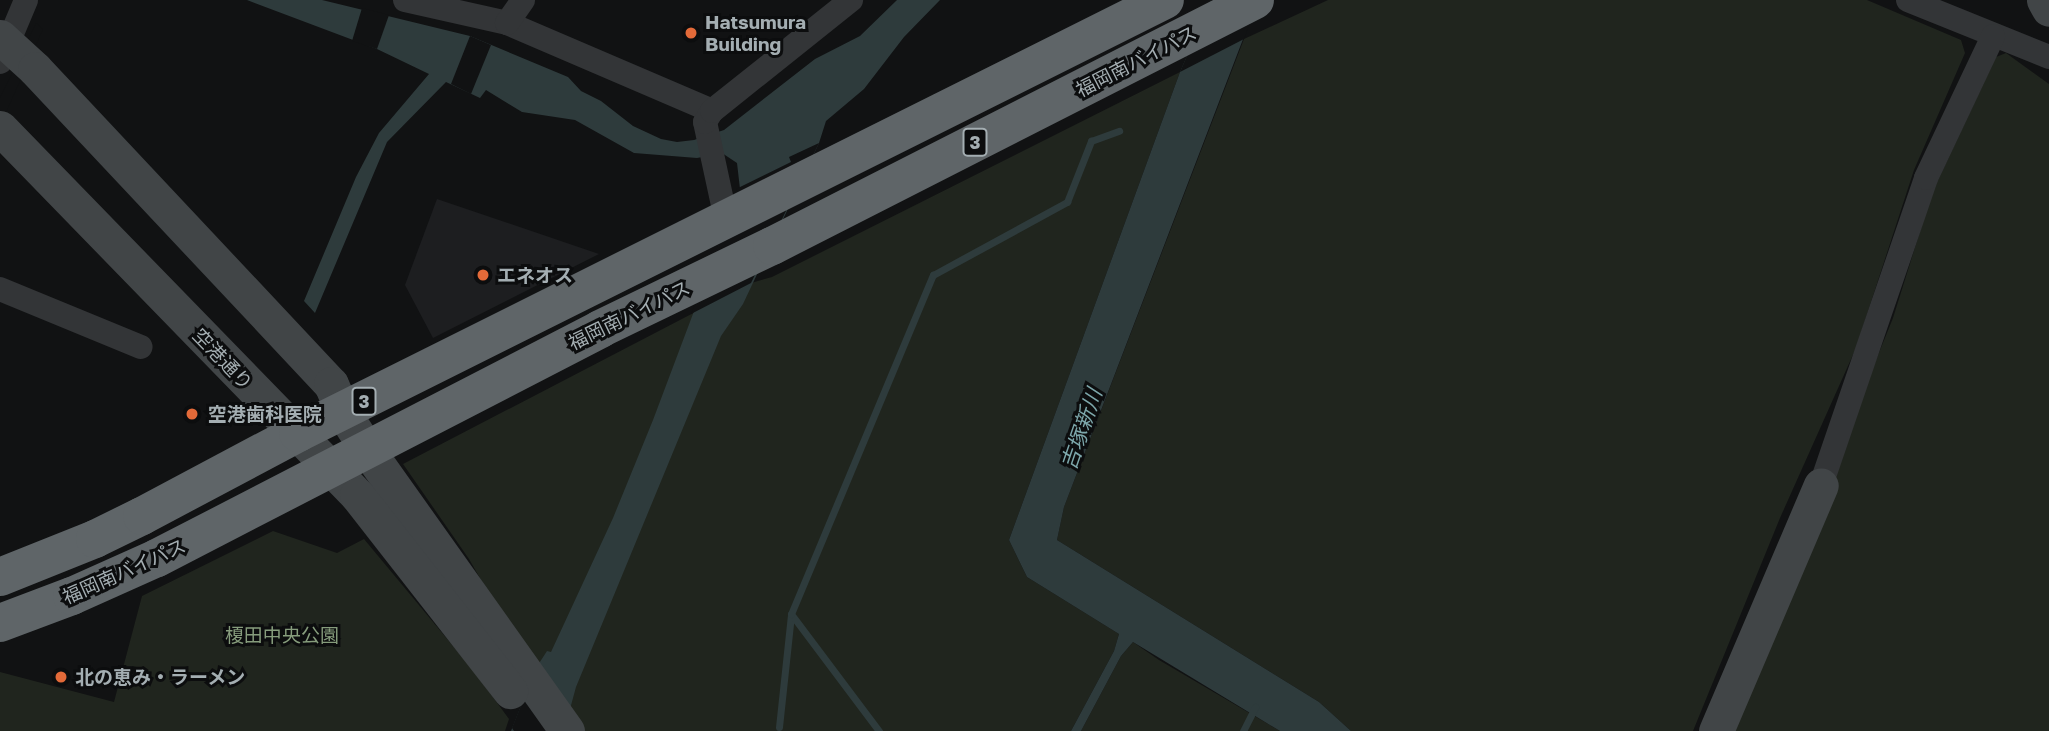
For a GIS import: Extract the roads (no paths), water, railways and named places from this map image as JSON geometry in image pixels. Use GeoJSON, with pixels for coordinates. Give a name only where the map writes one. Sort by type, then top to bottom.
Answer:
{"type":"FeatureCollection","features":[{"type":"Feature","properties":{"kind":"highway","name":"3"},"geometry":{"type":"LineString","coordinates":[[0,577],[95,539],[298,433],[1165,0]]}},
{"type":"Feature","properties":{"kind":"highway","name":"福岡南バイパス"},"geometry":{"type":"LineString","coordinates":[[0,623],[72,596],[157,558],[366,448],[772,246],[1255,0]]}},
{"type":"Feature","properties":{"kind":"street"},"geometry":{"type":"LineString","coordinates":[[26,0],[3,48],[36,69],[331,384],[343,412],[523,689],[567,731]]}},
{"type":"Feature","properties":{"kind":"street"},"geometry":{"type":"LineString","coordinates":[[404,0],[507,23],[712,111]]}},
{"type":"Feature","properties":{"kind":"street"},"geometry":{"type":"LineString","coordinates":[[507,23],[523,0]]}},
{"type":"Feature","properties":{"kind":"street"},"geometry":{"type":"LineString","coordinates":[[726,219],[705,122],[712,111],[851,0]]}},
{"type":"Feature","properties":{"kind":"street"},"geometry":{"type":"LineString","coordinates":[[1908,0],[2049,57]]}},
{"type":"Feature","properties":{"kind":"street"},"geometry":{"type":"LineString","coordinates":[[2044,0],[2049,9]]}},
{"type":"Feature","properties":{"kind":"street"},"geometry":{"type":"LineString","coordinates":[[1716,731],[1821,485],[1926,178],[1993,36]]}},
{"type":"Feature","properties":{"kind":"street","name":"空港通り"},"geometry":{"type":"LineString","coordinates":[[3,131],[262,400],[331,467],[523,689],[538,731]]}},
{"type":"Feature","properties":{"kind":"street"},"geometry":{"type":"LineString","coordinates":[[0,289],[141,347]]}},
{"type":"Feature","properties":{"kind":"water"},"geometry":{"type":"Polygon","coordinates":[[[247,0],[322,0],[470,36],[568,77],[581,91],[601,101],[633,126],[661,139],[677,142],[694,140],[724,130],[815,59],[860,36],[897,0],[940,0],[904,37],[864,89],[826,121],[819,143],[743,304],[721,336],[576,687],[564,731],[511,731],[536,668],[547,651],[551,652],[613,518],[653,420],[740,189],[737,163],[722,153],[697,158],[634,153],[575,120],[522,112],[486,90],[480,98],[446,82],[387,142],[315,313],[304,301],[356,177],[379,133],[429,74],[377,49],[247,0]]]}},
{"type":"Feature","properties":{"kind":"water","name":"吉塚新川"},"geometry":{"type":"Polygon","coordinates":[[[1211,0],[1258,0],[1064,507],[1057,540],[1319,702],[1351,731],[1280,731],[1133,642],[1121,656],[1081,731],[1071,731],[1114,651],[1119,634],[1027,577],[1009,540],[1180,72],[1211,0]]]}},
{"type":"Feature","properties":{"kind":"waterway"},"geometry":{"type":"LineString","coordinates":[[879,731],[791,614],[933,275],[1067,202],[1091,141],[1119,131]]}},
{"type":"Feature","properties":{"kind":"waterway"},"geometry":{"type":"LineString","coordinates":[[779,727],[791,614]]}},
{"type":"Feature","properties":{"kind":"waterway"},"geometry":{"type":"LineString","coordinates":[[1243,731],[1255,707]]}},
{"type":"Feature","properties":{"kind":"place","name":"Hatsumura Building"},"geometry":{"type":"Point","coordinates":[691,33]}},
{"type":"Feature","properties":{"kind":"place","name":"エネオス"},"geometry":{"type":"Point","coordinates":[483,275]}},
{"type":"Feature","properties":{"kind":"place","name":"空港歯科医院"},"geometry":{"type":"Point","coordinates":[192,414]}},
{"type":"Feature","properties":{"kind":"place","name":"北の恵み・ラーメン"},"geometry":{"type":"Point","coordinates":[61,677]}},
{"type":"Feature","properties":{"kind":"park label","name":"榎田中央公園"},"geometry":{"type":"Point","coordinates":[282,635]}}]}
